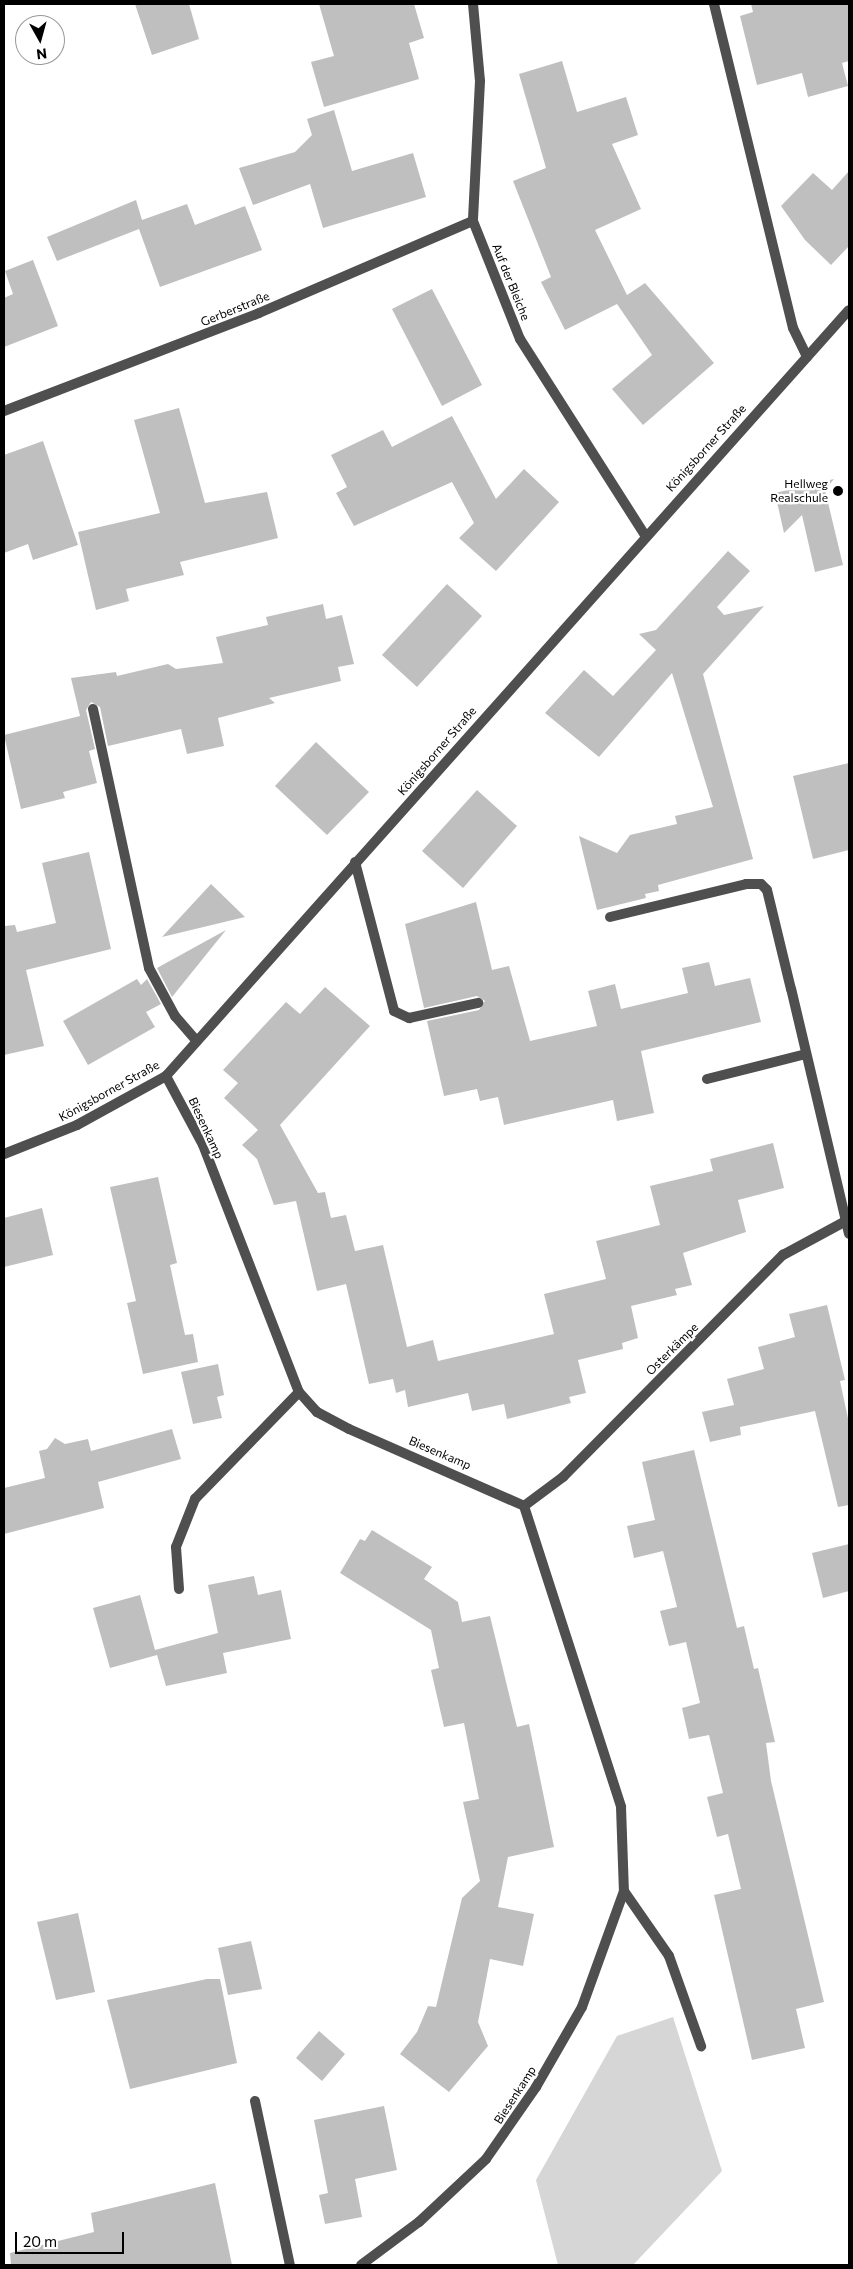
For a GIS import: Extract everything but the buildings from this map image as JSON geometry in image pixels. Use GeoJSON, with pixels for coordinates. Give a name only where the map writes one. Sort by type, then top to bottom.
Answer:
{"type":"FeatureCollection","features":[{"type":"Feature","properties":{"kind":"street","name":"Auf der Bleiche"},"geometry":{"type":"LineString","coordinates":[[473,4],[480,81],[473,220],[520,339],[645,534]]}},
{"type":"Feature","properties":{"kind":"street"},"geometry":{"type":"LineString","coordinates":[[714,4],[793,328],[807,357]]}},
{"type":"Feature","properties":{"kind":"street","name":"Gerberstraße"},"geometry":{"type":"LineString","coordinates":[[4,411],[260,313],[473,220]]}},
{"type":"Feature","properties":{"kind":"street","name":"Königsborner Straße"},"geometry":{"type":"LineString","coordinates":[[4,1154],[77,1125],[166,1076],[645,534],[849,310]]}},
{"type":"Feature","properties":{"kind":"street"},"geometry":{"type":"LineString","coordinates":[[93,709],[149,968],[175,1016],[197,1041]]}},
{"type":"Feature","properties":{"kind":"street"},"geometry":{"type":"LineString","coordinates":[[355,862],[394,1011],[409,1018],[478,1003]]}},
{"type":"Feature","properties":{"kind":"street"},"geometry":{"type":"LineString","coordinates":[[610,917],[746,884],[761,884],[767,890],[849,1234]]}},
{"type":"Feature","properties":{"kind":"street"},"geometry":{"type":"LineString","coordinates":[[707,1079],[806,1054]]}},
{"type":"Feature","properties":{"kind":"street","name":"Biesenkamp"},"geometry":{"type":"LineString","coordinates":[[166,1076],[202,1145],[299,1392],[317,1412],[349,1429],[524,1506],[621,1807],[624,1891],[582,2007],[536,2087],[486,2159],[420,2222],[360,2265]]}},
{"type":"Feature","properties":{"kind":"street","name":"Osterkämpe"},"geometry":{"type":"LineString","coordinates":[[524,1506],[562,1477],[783,1254],[846,1221]]}},
{"type":"Feature","properties":{"kind":"street"},"geometry":{"type":"LineString","coordinates":[[179,1589],[176,1547],[194,1499],[299,1392]]}},
{"type":"Feature","properties":{"kind":"street"},"geometry":{"type":"LineString","coordinates":[[624,1891],[669,1956],[701,2046]]}},
{"type":"Feature","properties":{"kind":"street"},"geometry":{"type":"LineString","coordinates":[[255,2101],[290,2265]]}},
{"type":"Feature","properties":{"kind":"shaded area"},"geometry":{"type":"Polygon","coordinates":[[[673,2017],[722,2171],[633,2265],[558,2265],[536,2180],[617,2036],[673,2017]]]}},
{"type":"Feature","properties":{"kind":"place","name":"Hellweg Realschule"},"geometry":{"type":"Point","coordinates":[838,491]}}]}
